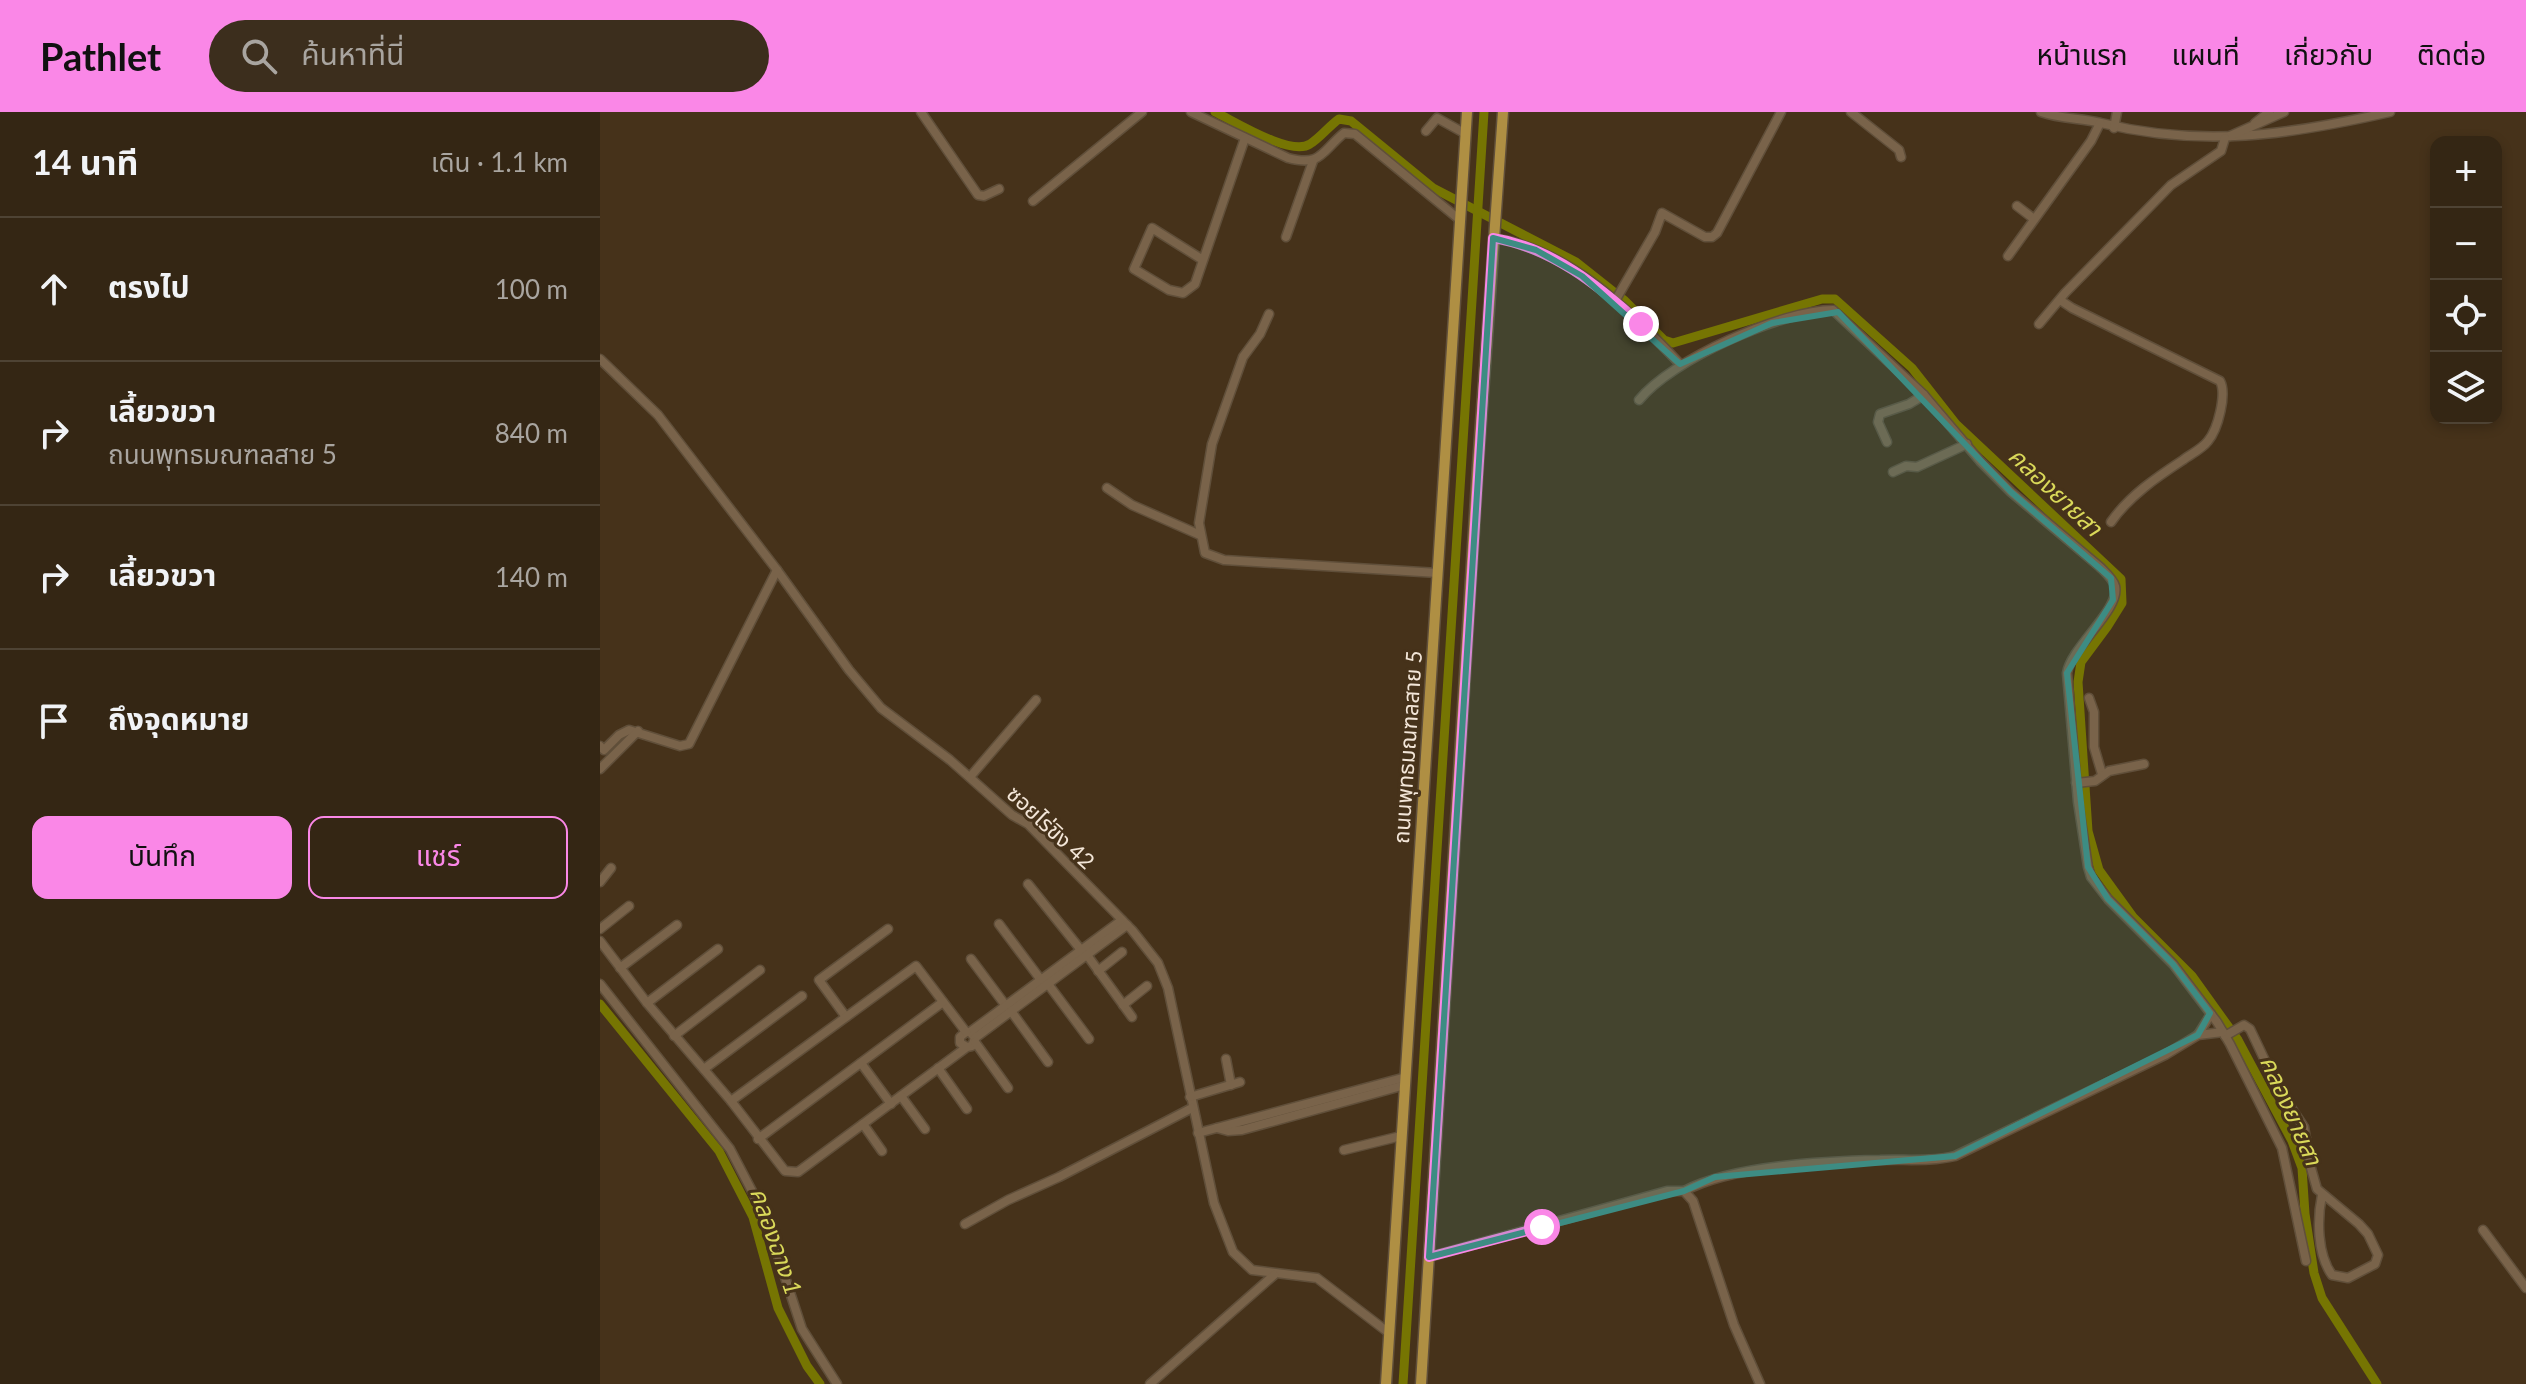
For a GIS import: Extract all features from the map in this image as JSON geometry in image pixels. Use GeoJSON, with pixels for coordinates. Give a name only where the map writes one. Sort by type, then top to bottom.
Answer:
{"type":"FeatureCollection","features":[{"type":"Feature","properties":{"kind":"main road","name":"ถนนพุทธมณฑลสาย 5"},"geometry":{"type":"LineString","coordinates":[[1386,1384],[1467,112]]}},
{"type":"Feature","properties":{"kind":"main road"},"geometry":{"type":"LineString","coordinates":[[1421,1384],[1503,112]]}},
{"type":"Feature","properties":{"kind":"street"},"geometry":{"type":"LineString","coordinates":[[921,112],[978,195],[984,196],[999,189]]}},
{"type":"Feature","properties":{"kind":"street"},"geometry":{"type":"LineString","coordinates":[[1033,201],[1142,112]]}},
{"type":"Feature","properties":{"kind":"street"},"geometry":{"type":"LineString","coordinates":[[1191,112],[1288,158],[1313,161]]}},
{"type":"Feature","properties":{"kind":"street"},"geometry":{"type":"LineString","coordinates":[[1616,300],[1662,213],[1705,237],[1717,233],[1781,112]]}},
{"type":"Feature","properties":{"kind":"street"},"geometry":{"type":"LineString","coordinates":[[1851,112],[1899,150],[1901,157]]}},
{"type":"Feature","properties":{"kind":"street"},"geometry":{"type":"LineString","coordinates":[[2041,112],[2114,128],[2247,138],[2390,112]]}},
{"type":"Feature","properties":{"kind":"street"},"geometry":{"type":"LineString","coordinates":[[2114,128],[2117,112]]}},
{"type":"Feature","properties":{"kind":"street"},"geometry":{"type":"LineString","coordinates":[[2254,124],[2269,112]]}},
{"type":"Feature","properties":{"kind":"street"},"geometry":{"type":"LineString","coordinates":[[2039,324],[2171,185],[2221,151],[2227,137],[2284,112]]}},
{"type":"Feature","properties":{"kind":"street"},"geometry":{"type":"LineString","coordinates":[[1426,131],[1437,118],[1466,134]]}},
{"type":"Feature","properties":{"kind":"street"},"geometry":{"type":"LineString","coordinates":[[2008,256],[2086,149],[2100,123]]}},
{"type":"Feature","properties":{"kind":"street"},"geometry":{"type":"LineString","coordinates":[[1286,237],[1313,161],[1344,133],[1355,134],[1460,218]]}},
{"type":"Feature","properties":{"kind":"street"},"geometry":{"type":"LineString","coordinates":[[1203,260],[1152,228],[1134,269],[1169,290],[1183,293],[1195,284],[1245,138]]}},
{"type":"Feature","properties":{"kind":"street"},"geometry":{"type":"LineString","coordinates":[[2017,206],[2034,219]]}},
{"type":"Feature","properties":{"kind":"street"},"geometry":{"type":"LineString","coordinates":[[1494,237],[1555,259],[1616,300],[1680,364]]}},
{"type":"Feature","properties":{"kind":"street"},"geometry":{"type":"LineString","coordinates":[[2060,300],[2220,381],[2223,388],[2217,422],[2207,443],[2149,484],[2121,508],[2111,522]]}},
{"type":"Feature","properties":{"kind":"street"},"geometry":{"type":"LineString","coordinates":[[1639,400],[1649,388],[1680,364],[1772,323],[1833,310],[1924,395],[2011,492],[2100,567],[2114,584],[2113,600],[2069,665],[2091,877],[2108,899],[2173,964],[2226,1034],[2282,1148],[2306,1261]]}},
{"type":"Feature","properties":{"kind":"street"},"geometry":{"type":"LineString","coordinates":[[1269,314],[1260,334],[1243,357],[1212,444],[1199,523],[1205,553],[1224,560],[1438,573]]}},
{"type":"Feature","properties":{"kind":"street","name":"ซอยไร่ขิง 42"},"geometry":{"type":"LineString","coordinates":[[600,359],[658,415],[849,670],[881,708],[970,777],[1012,815],[1028,824],[1153,953],[1163,973],[1214,1203],[1227,1241],[1243,1264],[1252,1270],[1274,1275],[1317,1278],[1389,1333]]}},
{"type":"Feature","properties":{"kind":"street"},"geometry":{"type":"LineString","coordinates":[[1887,442],[1878,422],[1880,414],[1924,395]]}},
{"type":"Feature","properties":{"kind":"street"},"geometry":{"type":"LineString","coordinates":[[1893,472],[1908,466],[1917,467],[1967,444]]}},
{"type":"Feature","properties":{"kind":"street"},"geometry":{"type":"LineString","coordinates":[[1107,488],[1132,505],[1200,535]]}},
{"type":"Feature","properties":{"kind":"street"},"geometry":{"type":"LineString","coordinates":[[601,750],[624,732],[638,731],[680,746],[689,744],[777,570]]}},
{"type":"Feature","properties":{"kind":"street"},"geometry":{"type":"LineString","coordinates":[[2089,698],[2094,712],[2098,778]]}},
{"type":"Feature","properties":{"kind":"street"},"geometry":{"type":"LineString","coordinates":[[970,777],[1036,700]]}},
{"type":"Feature","properties":{"kind":"street"},"geometry":{"type":"LineString","coordinates":[[600,769],[638,731]]}},
{"type":"Feature","properties":{"kind":"street"},"geometry":{"type":"LineString","coordinates":[[2080,783],[2144,764]]}},
{"type":"Feature","properties":{"kind":"street"},"geometry":{"type":"LineString","coordinates":[[600,882],[611,868]]}},
{"type":"Feature","properties":{"kind":"street"},"geometry":{"type":"LineString","coordinates":[[1028,884],[1132,1017]]}},
{"type":"Feature","properties":{"kind":"street"},"geometry":{"type":"LineString","coordinates":[[600,929],[629,906]]}},
{"type":"Feature","properties":{"kind":"street"},"geometry":{"type":"LineString","coordinates":[[600,941],[674,1036],[731,1101],[779,1167],[798,1172],[891,1104],[1008,1009],[1124,923]]}},
{"type":"Feature","properties":{"kind":"street"},"geometry":{"type":"LineString","coordinates":[[999,924],[1089,1039]]}},
{"type":"Feature","properties":{"kind":"street"},"geometry":{"type":"LineString","coordinates":[[620,968],[677,925]]}},
{"type":"Feature","properties":{"kind":"street"},"geometry":{"type":"LineString","coordinates":[[846,1017],[819,980],[888,929]]}},
{"type":"Feature","properties":{"kind":"street"},"geometry":{"type":"LineString","coordinates":[[647,1003],[718,949]]}},
{"type":"Feature","properties":{"kind":"street"},"geometry":{"type":"LineString","coordinates":[[1098,971],[1122,952]]}},
{"type":"Feature","properties":{"kind":"street"},"geometry":{"type":"LineString","coordinates":[[971,959],[1048,1062]]}},
{"type":"Feature","properties":{"kind":"street"},"geometry":{"type":"LineString","coordinates":[[731,1101],[916,966],[1008,1088]]}},
{"type":"Feature","properties":{"kind":"street"},"geometry":{"type":"LineString","coordinates":[[674,1036],[760,970]]}},
{"type":"Feature","properties":{"kind":"street"},"geometry":{"type":"LineString","coordinates":[[600,984],[730,1149],[763,1209],[802,1329],[837,1384]]}},
{"type":"Feature","properties":{"kind":"street"},"geometry":{"type":"LineString","coordinates":[[1123,1005],[1147,986]]}},
{"type":"Feature","properties":{"kind":"street"},"geometry":{"type":"LineString","coordinates":[[704,1069],[802,996]]}},
{"type":"Feature","properties":{"kind":"street"},"geometry":{"type":"LineString","coordinates":[[758,1139],[943,1002]]}},
{"type":"Feature","properties":{"kind":"street"},"geometry":{"type":"LineString","coordinates":[[1429,1257],[1667,1191],[1684,1191],[1715,1177],[1741,1172],[1837,1162],[1955,1156],[2165,1055],[2198,1035],[2211,1014]]}},
{"type":"Feature","properties":{"kind":"street"},"geometry":{"type":"LineString","coordinates":[[2198,1035],[2226,1034],[2244,1025],[2250,1029],[2278,1088],[2304,1127],[2313,1179],[2322,1195],[2368,1234],[2378,1255],[2375,1264],[2348,1278],[2332,1275],[2327,1267],[2318,1219],[2322,1195]]}},
{"type":"Feature","properties":{"kind":"street"},"geometry":{"type":"LineString","coordinates":[[1190,1097],[1236,1084],[1226,1059]]}},
{"type":"Feature","properties":{"kind":"street"},"geometry":{"type":"LineString","coordinates":[[861,1063],[891,1104]]}},
{"type":"Feature","properties":{"kind":"street"},"geometry":{"type":"LineString","coordinates":[[938,1068],[967,1109]]}},
{"type":"Feature","properties":{"kind":"street"},"geometry":{"type":"LineString","coordinates":[[1198,1133],[1216,1128],[1242,1130],[1406,1081]]}},
{"type":"Feature","properties":{"kind":"street"},"geometry":{"type":"LineString","coordinates":[[901,1096],[925,1129]]}},
{"type":"Feature","properties":{"kind":"street"},"geometry":{"type":"LineString","coordinates":[[965,1224],[1192,1108]]}},
{"type":"Feature","properties":{"kind":"street"},"geometry":{"type":"LineString","coordinates":[[863,1124],[882,1151]]}},
{"type":"Feature","properties":{"kind":"street"},"geometry":{"type":"LineString","coordinates":[[1344,1150],[1401,1136]]}},
{"type":"Feature","properties":{"kind":"street"},"geometry":{"type":"LineString","coordinates":[[1684,1191],[1693,1201],[1734,1325],[1760,1384]]}},
{"type":"Feature","properties":{"kind":"street"},"geometry":{"type":"LineString","coordinates":[[2483,1230],[2526,1288]]}},
{"type":"Feature","properties":{"kind":"street"},"geometry":{"type":"LineString","coordinates":[[1150,1384],[1274,1275]]}},
{"type":"Feature","properties":{"kind":"highlighted area"},"geometry":{"type":"Polygon","coordinates":[[[1493,238],[1536,250],[1582,276],[1680,364],[1772,323],[1838,312],[2011,492],[2111,578],[2113,600],[2067,673],[2088,867],[2108,899],[2173,964],[2210,1013],[2198,1035],[1955,1156],[1715,1177],[1684,1191],[1429,1257],[1493,238]]]}},
{"type":"Feature","properties":{"kind":"waterway","name":"คลองยายสา"},"geometry":{"type":"LineString","coordinates":[[1215,112],[1277,142],[1301,147],[1310,144],[1339,119],[1351,121],[1433,188],[1576,262],[1624,300],[1664,340],[1673,343],[1822,299],[1835,299],[1912,368],[1956,424],[2121,579],[2122,603],[2081,662],[2078,682],[2088,831],[2099,870],[2133,917],[2192,976],[2238,1040],[2292,1141],[2302,1168],[2314,1273],[2322,1298],[2377,1384]]}},
{"type":"Feature","properties":{"kind":"waterway"},"geometry":{"type":"LineString","coordinates":[[1403,1384],[1484,112]]}},
{"type":"Feature","properties":{"kind":"waterway","name":"คลองฉาง 1"},"geometry":{"type":"LineString","coordinates":[[600,1004],[719,1151],[753,1217],[778,1308],[807,1366],[820,1384]]}},
{"type":"Feature","properties":{"kind":"route"},"geometry":{"type":"LineString","coordinates":[[1542,1227],[1429,1257],[1493,238],[1536,250],[1568,267],[1641,324]]}}]}
